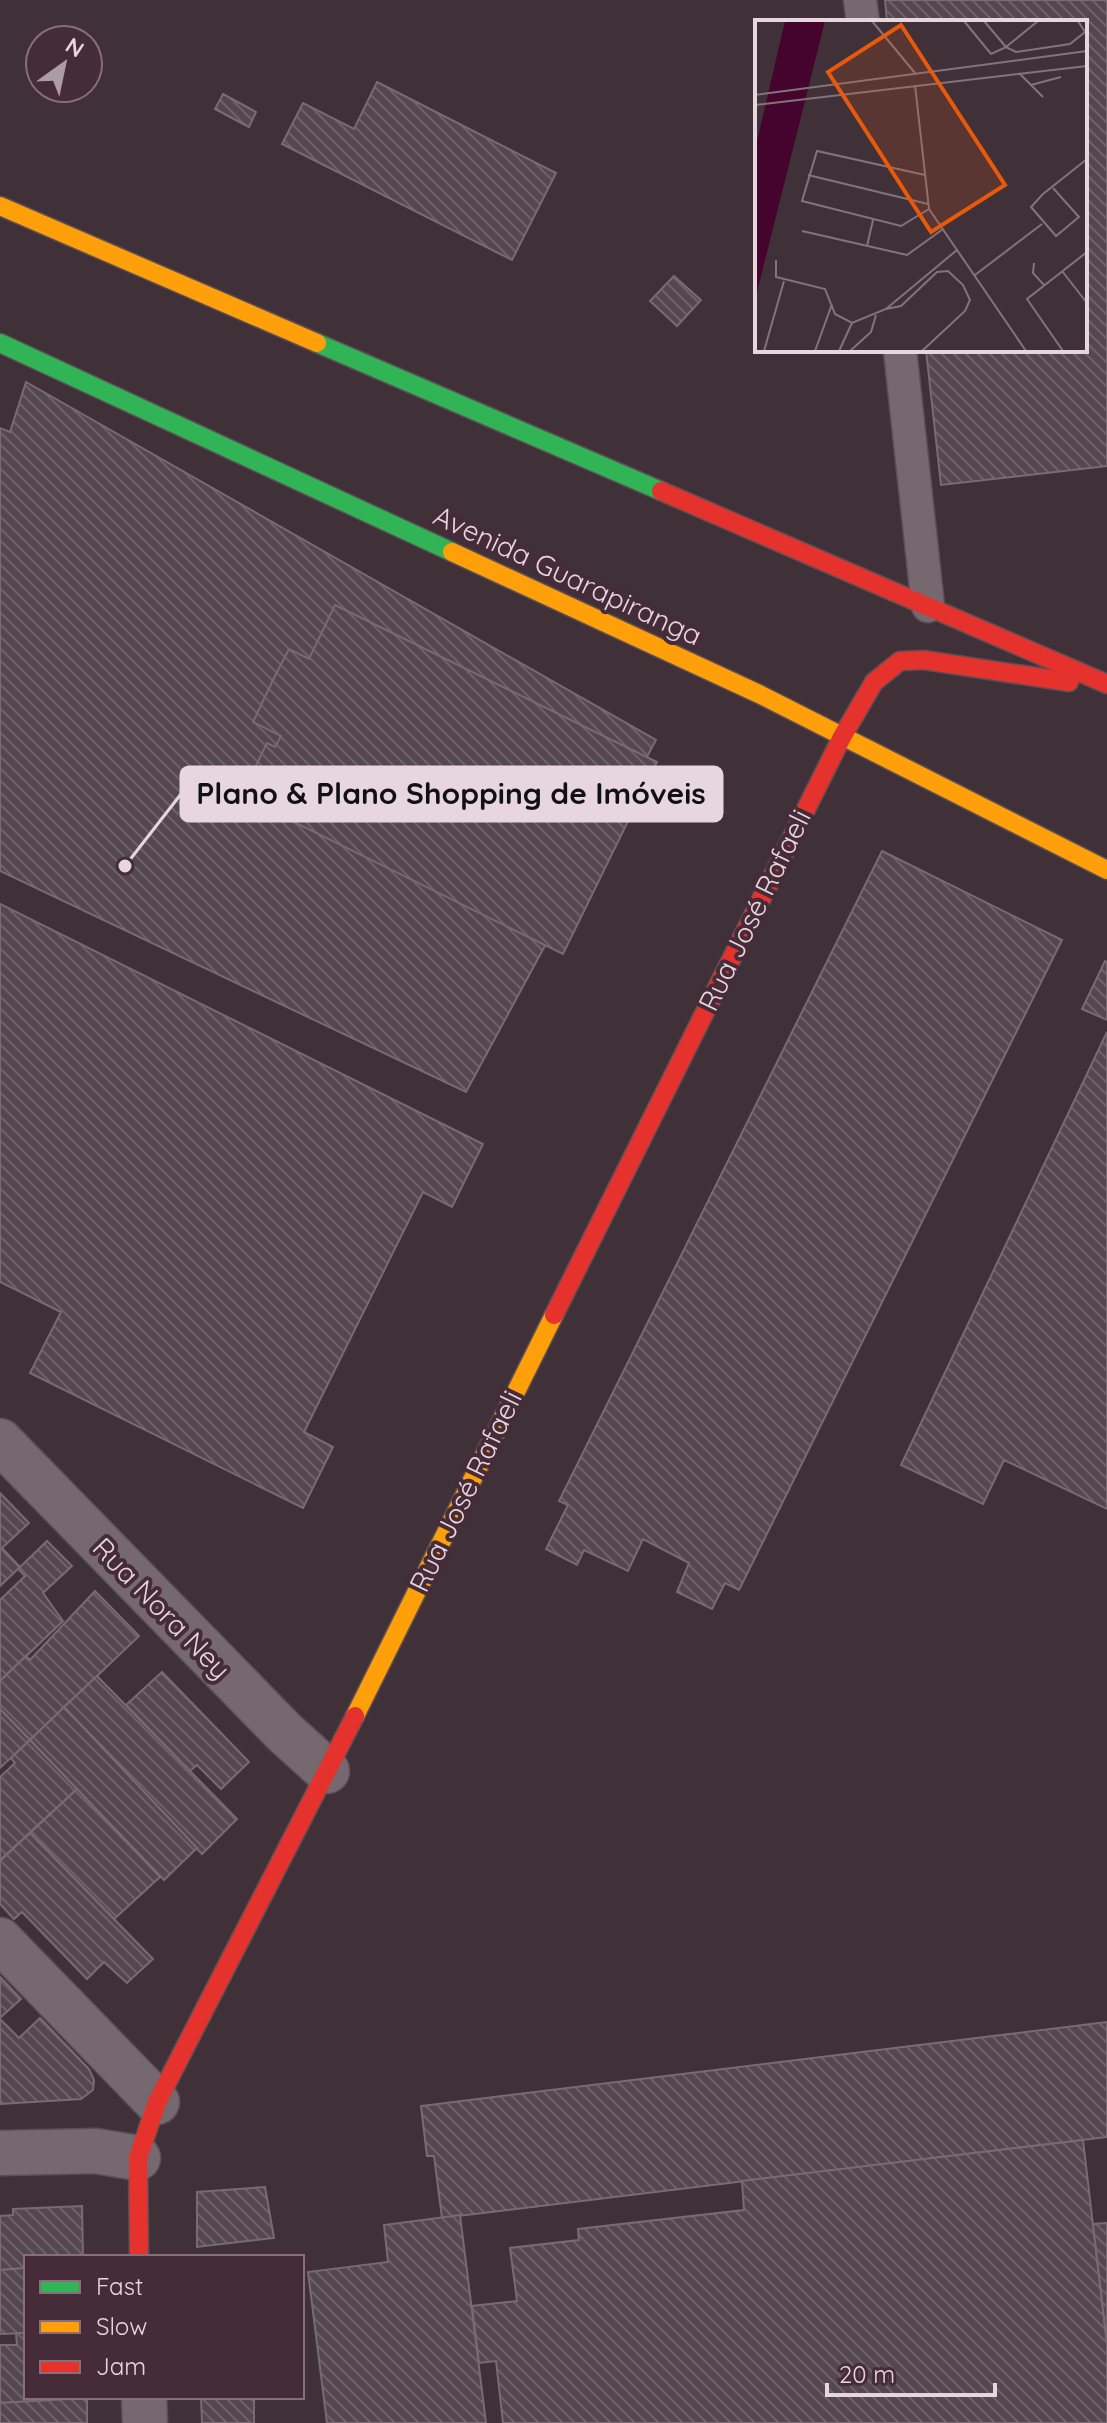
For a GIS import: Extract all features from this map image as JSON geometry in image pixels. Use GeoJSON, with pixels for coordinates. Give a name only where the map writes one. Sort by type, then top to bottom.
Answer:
{"type":"FeatureCollection","features":[{"type":"Feature","properties":{"kind":"main road"},"geometry":{"type":"LineString","coordinates":[[0,206],[1107,685]]}},
{"type":"Feature","properties":{"kind":"main road","name":"Avenida Guarapiranga"},"geometry":{"type":"LineString","coordinates":[[0,343],[759,694],[1107,870]]}},
{"type":"Feature","properties":{"kind":"main road","name":"Rua José Rafaeli"},"geometry":{"type":"LineString","coordinates":[[139,2255],[138,2158],[157,2102],[327,1771],[842,737],[874,682],[900,661],[924,660],[999,674],[1107,685]]}},
{"type":"Feature","properties":{"kind":"street","name":"Rua Nora Ney"},"geometry":{"type":"LineString","coordinates":[[0,1441],[273,1721],[327,1771]]}},
{"type":"Feature","properties":{"kind":"street"},"geometry":{"type":"LineString","coordinates":[[0,1940],[157,2102]]}},
{"type":"Feature","properties":{"kind":"street"},"geometry":{"type":"LineString","coordinates":[[0,2153],[96,2151],[138,2158]]}},
{"type":"Feature","properties":{"kind":"street"},"geometry":{"type":"LineString","coordinates":[[144,2399],[145,2423]]}},
{"type":"Feature","properties":{"kind":"lane"},"geometry":{"type":"LineString","coordinates":[[860,0],[863,20]]}},
{"type":"Feature","properties":{"kind":"lane"},"geometry":{"type":"LineString","coordinates":[[900,352],[928,606]]}},
{"type":"Feature","properties":{"kind":"building"},"geometry":{"type":"Polygon","coordinates":[[[885,0],[1107,0],[1107,466],[941,485],[926,352],[1087,352],[1087,20],[887,20],[885,0]]]}},
{"type":"Feature","properties":{"kind":"building"},"geometry":{"type":"Polygon","coordinates":[[[377,82],[556,173],[512,260],[282,144],[303,103],[354,129],[377,82]]]}},
{"type":"Feature","properties":{"kind":"building"},"geometry":{"type":"Polygon","coordinates":[[[223,94],[256,112],[249,127],[215,109],[223,94]]]}},
{"type":"Feature","properties":{"kind":"building"},"geometry":{"type":"Polygon","coordinates":[[[674,276],[701,300],[677,326],[650,301],[674,276]]]}},
{"type":"Feature","properties":{"kind":"building"},"geometry":{"type":"Polygon","coordinates":[[[26,382],[656,740],[466,1092],[0,871],[0,428],[10,432],[26,382]]]}},
{"type":"Feature","properties":{"kind":"building"},"geometry":{"type":"Polygon","coordinates":[[[335,605],[657,762],[563,954],[241,796],[267,743],[275,747],[281,736],[253,722],[275,676],[289,649],[309,659],[335,605]]]}},
{"type":"Feature","properties":{"kind":"building"},"geometry":{"type":"Polygon","coordinates":[[[882,851],[1062,940],[739,1590],[725,1583],[712,1609],[677,1592],[689,1563],[643,1539],[628,1571],[584,1550],[577,1565],[546,1549],[568,1505],[559,1501],[882,851]]]}},
{"type":"Feature","properties":{"kind":"building"},"geometry":{"type":"Polygon","coordinates":[[[0,904],[483,1144],[452,1207],[423,1192],[304,1432],[333,1447],[303,1508],[30,1373],[61,1312],[0,1282],[0,904]]]}},
{"type":"Feature","properties":{"kind":"building"},"geometry":{"type":"Polygon","coordinates":[[[1107,962],[1107,1020],[1082,1009],[1107,962]]]}},
{"type":"Feature","properties":{"kind":"building"},"geometry":{"type":"Polygon","coordinates":[[[1107,1032],[1107,1509],[1004,1460],[983,1504],[901,1465],[1107,1032]]]}},
{"type":"Feature","properties":{"kind":"building"},"geometry":{"type":"Polygon","coordinates":[[[0,1493],[29,1523],[2,1548],[20,1567],[0,1586],[0,1493]]]}},
{"type":"Feature","properties":{"kind":"building"},"geometry":{"type":"Polygon","coordinates":[[[47,1541],[72,1566],[43,1593],[63,1621],[0,1681],[0,1600],[25,1576],[18,1569],[47,1541]]]}},
{"type":"Feature","properties":{"kind":"building"},"geometry":{"type":"Polygon","coordinates":[[[95,1591],[139,1636],[30,1740],[0,1709],[0,1681],[26,1656],[30,1660],[95,1591]]]}},
{"type":"Feature","properties":{"kind":"building"},"geometry":{"type":"Polygon","coordinates":[[[162,1672],[249,1762],[221,1789],[197,1765],[190,1771],[126,1705],[162,1672]]]}},
{"type":"Feature","properties":{"kind":"building"},"geometry":{"type":"Polygon","coordinates":[[[97,1676],[237,1819],[202,1854],[64,1707],[97,1676]]]}},
{"type":"Feature","properties":{"kind":"building"},"geometry":{"type":"Polygon","coordinates":[[[64,1707],[197,1848],[164,1880],[30,1740],[64,1707]]]}},
{"type":"Feature","properties":{"kind":"building"},"geometry":{"type":"Polygon","coordinates":[[[0,1709],[30,1740],[0,1768],[0,1709]]]}},
{"type":"Feature","properties":{"kind":"building"},"geometry":{"type":"Polygon","coordinates":[[[30,1740],[77,1789],[0,1860],[0,1777],[15,1763],[11,1758],[30,1740]]]}},
{"type":"Feature","properties":{"kind":"building"},"geometry":{"type":"Polygon","coordinates":[[[77,1789],[160,1877],[114,1919],[30,1833],[77,1789]]]}},
{"type":"Feature","properties":{"kind":"building"},"geometry":{"type":"Polygon","coordinates":[[[30,1833],[153,1959],[127,1983],[104,1962],[87,1979],[22,1912],[14,1919],[0,1904],[0,1861],[30,1833]]]}},
{"type":"Feature","properties":{"kind":"building"},"geometry":{"type":"Polygon","coordinates":[[[0,1977],[21,1999],[0,2018],[0,1977]]]}},
{"type":"Feature","properties":{"kind":"building"},"geometry":{"type":"Polygon","coordinates":[[[40,2018],[89,2069],[94,2080],[93,2090],[81,2099],[0,2104],[0,2019],[19,2038],[40,2018]]]}},
{"type":"Feature","properties":{"kind":"building"},"geometry":{"type":"Polygon","coordinates":[[[1107,2022],[1107,2137],[442,2218],[434,2156],[427,2156],[421,2106],[1107,2022]]]}},
{"type":"Feature","properties":{"kind":"building"},"geometry":{"type":"Polygon","coordinates":[[[1083,2140],[1107,2344],[1107,2423],[503,2423],[496,2361],[479,2363],[472,2306],[517,2301],[510,2248],[579,2240],[578,2229],[744,2210],[742,2181],[1083,2140]]]}},
{"type":"Feature","properties":{"kind":"building"},"geometry":{"type":"Polygon","coordinates":[[[265,2187],[274,2238],[197,2247],[197,2192],[265,2187]]]}},
{"type":"Feature","properties":{"kind":"building"},"geometry":{"type":"Polygon","coordinates":[[[82,2206],[83,2255],[24,2255],[24,2268],[0,2270],[0,2216],[13,2215],[13,2209],[82,2206]]]}},
{"type":"Feature","properties":{"kind":"building"},"geometry":{"type":"Polygon","coordinates":[[[460,2215],[486,2423],[327,2423],[308,2272],[388,2262],[384,2225],[460,2215]]]}},
{"type":"Feature","properties":{"kind":"building"},"geometry":{"type":"Polygon","coordinates":[[[1107,2223],[1107,2344],[1093,2224],[1107,2223]]]}},
{"type":"Feature","properties":{"kind":"building"},"geometry":{"type":"Polygon","coordinates":[[[24,2268],[24,2333],[0,2334],[0,2270],[24,2268]]]}},
{"type":"Feature","properties":{"kind":"building"},"geometry":{"type":"Polygon","coordinates":[[[16,2333],[24,2333],[24,2399],[70,2399],[0,2403],[0,2345],[17,2345],[16,2333]]]}},
{"type":"Feature","properties":{"kind":"building"},"geometry":{"type":"Polygon","coordinates":[[[87,2399],[87,2423],[0,2423],[0,2403],[87,2399]]]}},
{"type":"Feature","properties":{"kind":"building"},"geometry":{"type":"Polygon","coordinates":[[[201,2399],[254,2399],[254,2423],[202,2423],[201,2399]]]}},
{"type":"Feature","properties":{"kind":"traffic: fast"},"geometry":{"type":"LineString","coordinates":[[0,343],[452,552]]}},
{"type":"Feature","properties":{"kind":"traffic: fast"},"geometry":{"type":"LineString","coordinates":[[317,343],[661,491]]}},
{"type":"Feature","properties":{"kind":"traffic: slow"},"geometry":{"type":"LineString","coordinates":[[0,206],[317,343]]}},
{"type":"Feature","properties":{"kind":"traffic: slow"},"geometry":{"type":"LineString","coordinates":[[452,552],[759,694],[1107,870]]}},
{"type":"Feature","properties":{"kind":"traffic: slow"},"geometry":{"type":"LineString","coordinates":[[355,1716],[554,1315]]}},
{"type":"Feature","properties":{"kind":"traffic: jam"},"geometry":{"type":"LineString","coordinates":[[661,491],[1107,684]]}},
{"type":"Feature","properties":{"kind":"traffic: jam"},"geometry":{"type":"LineString","coordinates":[[842,737],[874,682],[900,661],[924,660],[1069,682]]}},
{"type":"Feature","properties":{"kind":"traffic: jam"},"geometry":{"type":"LineString","coordinates":[[554,1315],[842,737]]}},
{"type":"Feature","properties":{"kind":"traffic: jam"},"geometry":{"type":"LineString","coordinates":[[139,2255],[138,2158],[157,2102],[355,1716]]}},
{"type":"Feature","properties":{"kind":"place","name":"Plano & Plano Shopping de Imóveis"},"geometry":{"type":"Point","coordinates":[125,866]}}]}
